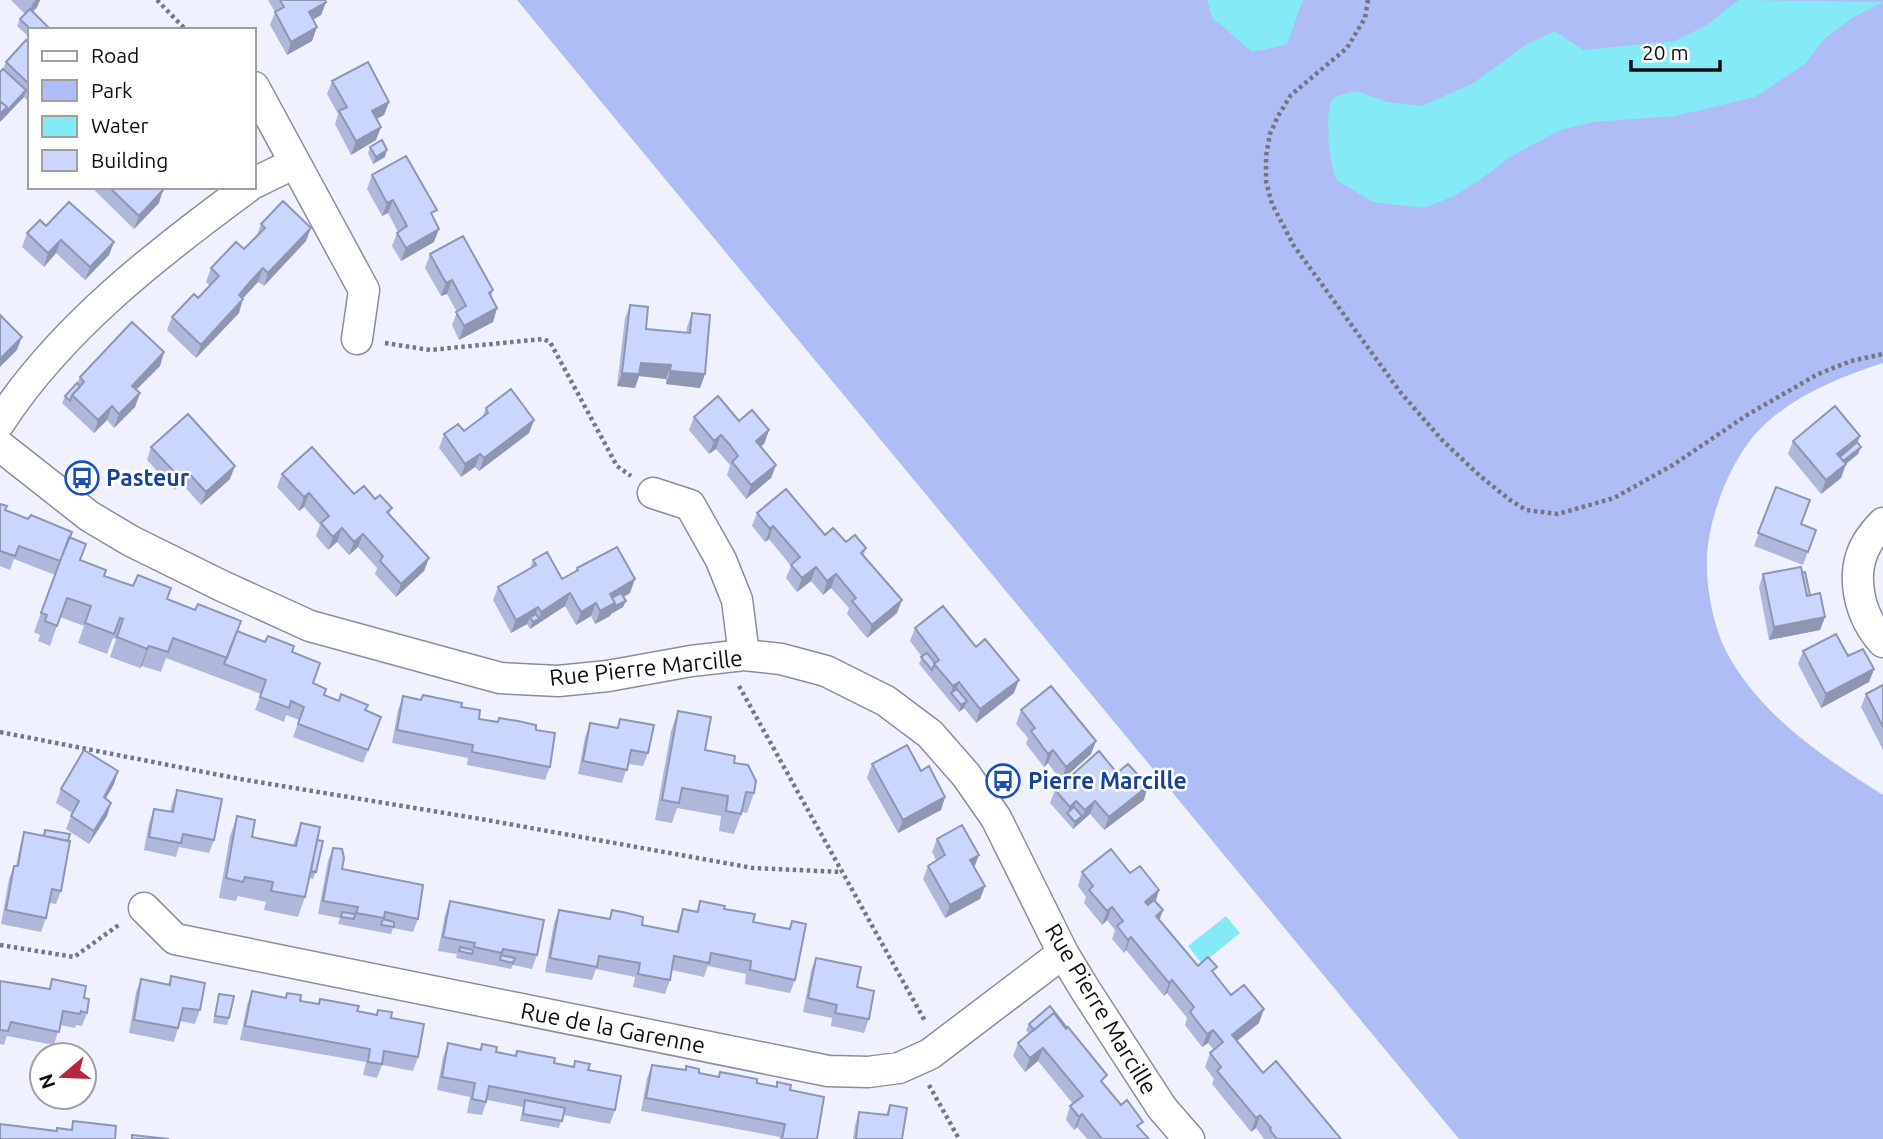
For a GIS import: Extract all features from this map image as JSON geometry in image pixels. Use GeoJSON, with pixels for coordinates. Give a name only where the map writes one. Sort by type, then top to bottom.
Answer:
{"type":"FeatureCollection","features":[{"type":"Feature","properties":{"kind":"street"},"geometry":{"type":"LineString","coordinates":[[256,91],[364,290],[357,339]]}},
{"type":"Feature","properties":{"kind":"street"},"geometry":{"type":"LineString","coordinates":[[256,182],[295,163]]}},
{"type":"Feature","properties":{"kind":"street"},"geometry":{"type":"LineString","coordinates":[[0,422],[20,391],[86,320],[158,256],[245,189]]}},
{"type":"Feature","properties":{"kind":"street","name":"Rue Pierre Marcille"},"geometry":{"type":"LineString","coordinates":[[0,446],[89,516],[131,541],[310,626],[500,678],[558,681],[608,677],[733,656],[781,659],[826,671],[886,701],[930,734],[967,775],[996,818],[1063,953],[1162,1108],[1189,1139]]}},
{"type":"Feature","properties":{"kind":"street"},"geometry":{"type":"LineString","coordinates":[[653,493],[690,505],[722,560],[737,600],[733,656]]}},
{"type":"Feature","properties":{"kind":"street"},"geometry":{"type":"LineString","coordinates":[[1883,523],[1868,540],[1859,561],[1858,583],[1862,608],[1871,629],[1883,642]]}},
{"type":"Feature","properties":{"kind":"street","name":"Rue de la Garenne"},"geometry":{"type":"LineString","coordinates":[[144,908],[175,939],[814,1068],[867,1072],[899,1068],[928,1054],[1063,953]]}},
{"type":"Feature","properties":{"kind":"path"},"geometry":{"type":"LineString","coordinates":[[157,0],[184,28]]}},
{"type":"Feature","properties":{"kind":"path"},"geometry":{"type":"LineString","coordinates":[[1368,0],[1365,18],[1347,48],[1291,95],[1278,116],[1270,134],[1266,156],[1266,181],[1272,204],[1294,246],[1401,393],[1442,440],[1479,476],[1510,500],[1526,510],[1558,514],[1614,498],[1673,465],[1747,415],[1818,373],[1851,360],[1883,354]]}},
{"type":"Feature","properties":{"kind":"path"},"geometry":{"type":"LineString","coordinates":[[357,339],[430,350],[543,339],[550,342],[617,466],[653,493]]}},
{"type":"Feature","properties":{"kind":"path"},"geometry":{"type":"LineString","coordinates":[[733,656],[842,872],[928,1054],[959,1139]]}},
{"type":"Feature","properties":{"kind":"path"},"geometry":{"type":"LineString","coordinates":[[0,732],[240,779],[481,819],[753,869],[842,872]]}},
{"type":"Feature","properties":{"kind":"path"},"geometry":{"type":"LineString","coordinates":[[0,945],[74,957],[144,908]]}},
{"type":"Feature","properties":{"kind":"green space"},"geometry":{"type":"Polygon","coordinates":[[[517,0],[1883,0],[1883,363],[1803,396],[1762,427],[1740,455],[1722,492],[1710,531],[1707,567],[1712,609],[1721,640],[1755,694],[1815,749],[1883,795],[1883,1139],[1459,1139],[517,0]]]}},
{"type":"Feature","properties":{"kind":"water"},"geometry":{"type":"Polygon","coordinates":[[[1207,0],[1303,0],[1287,44],[1253,51],[1213,20],[1207,0]]]}},
{"type":"Feature","properties":{"kind":"water"},"geometry":{"type":"Polygon","coordinates":[[[1739,0],[1883,2],[1852,18],[1823,40],[1805,64],[1755,97],[1675,116],[1593,122],[1560,130],[1510,157],[1454,196],[1424,208],[1373,202],[1338,181],[1334,175],[1329,148],[1328,118],[1330,103],[1336,96],[1357,91],[1387,102],[1421,106],[1472,84],[1527,44],[1555,31],[1583,50],[1675,41],[1705,26],[1739,0]]]}},
{"type":"Feature","properties":{"kind":"water"},"geometry":{"type":"Polygon","coordinates":[[[1226,916],[1240,933],[1202,964],[1188,946],[1226,916]]]}},
{"type":"Feature","properties":{"kind":"building"},"geometry":{"type":"Polygon","coordinates":[[[280,0],[326,2],[309,12],[317,27],[291,42],[275,12],[284,7],[280,0]]]}},
{"type":"Feature","properties":{"kind":"building"},"geometry":{"type":"Polygon","coordinates":[[[30,9],[49,28],[29,28],[20,19],[30,9]]]}},
{"type":"Feature","properties":{"kind":"building"},"geometry":{"type":"Polygon","coordinates":[[[26,40],[28,83],[6,62],[26,40]]]}},
{"type":"Feature","properties":{"kind":"building"},"geometry":{"type":"Polygon","coordinates":[[[368,62],[389,102],[372,111],[381,127],[356,141],[339,111],[347,107],[332,81],[368,62]]]}},
{"type":"Feature","properties":{"kind":"building"},"geometry":{"type":"Polygon","coordinates":[[[3,69],[26,90],[4,114],[7,107],[0,101],[0,72],[3,69]]]}},
{"type":"Feature","properties":{"kind":"building"},"geometry":{"type":"Polygon","coordinates":[[[0,101],[7,107],[0,114],[0,101]]]}},
{"type":"Feature","properties":{"kind":"building"},"geometry":{"type":"Polygon","coordinates":[[[382,140],[387,150],[376,157],[370,147],[382,140]]]}},
{"type":"Feature","properties":{"kind":"building"},"geometry":{"type":"Polygon","coordinates":[[[406,156],[437,210],[431,213],[439,229],[406,248],[397,233],[407,226],[393,200],[387,203],[372,175],[406,156]]]}},
{"type":"Feature","properties":{"kind":"building"},"geometry":{"type":"Polygon","coordinates":[[[111,189],[162,189],[139,216],[111,189]]]}},
{"type":"Feature","properties":{"kind":"building"},"geometry":{"type":"Polygon","coordinates":[[[283,201],[311,228],[268,273],[263,268],[239,295],[243,299],[201,345],[172,317],[194,294],[198,298],[219,276],[211,268],[236,242],[244,249],[265,228],[261,224],[283,201]]]}},
{"type":"Feature","properties":{"kind":"building"},"geometry":{"type":"Polygon","coordinates":[[[69,202],[114,242],[90,267],[61,240],[48,253],[27,233],[40,220],[46,226],[69,202]]]}},
{"type":"Feature","properties":{"kind":"building"},"geometry":{"type":"Polygon","coordinates":[[[463,236],[493,290],[489,293],[497,308],[464,326],[456,312],[466,306],[452,280],[446,283],[430,254],[463,236]]]}},
{"type":"Feature","properties":{"kind":"building"},"geometry":{"type":"Polygon","coordinates":[[[630,305],[648,307],[646,329],[690,333],[692,313],[710,315],[705,374],[670,371],[671,365],[641,363],[639,374],[622,373],[630,305]]]}},
{"type":"Feature","properties":{"kind":"building"},"geometry":{"type":"Polygon","coordinates":[[[0,315],[22,337],[0,359],[0,315]]]}},
{"type":"Feature","properties":{"kind":"building"},"geometry":{"type":"Polygon","coordinates":[[[132,322],[164,352],[132,386],[140,393],[119,414],[112,406],[98,420],[72,395],[84,382],[80,377],[132,322]]]}},
{"type":"Feature","properties":{"kind":"building"},"geometry":{"type":"Polygon","coordinates":[[[77,383],[80,387],[70,401],[65,396],[77,383]]]}},
{"type":"Feature","properties":{"kind":"building"},"geometry":{"type":"Polygon","coordinates":[[[511,389],[534,420],[484,458],[480,454],[465,464],[444,434],[458,424],[464,431],[488,413],[486,408],[511,389]]]}},
{"type":"Feature","properties":{"kind":"building"},"geometry":{"type":"Polygon","coordinates":[[[718,396],[739,421],[752,410],[769,430],[756,441],[776,465],[751,485],[732,462],[738,456],[730,445],[721,435],[714,441],[694,417],[718,396]]]}},
{"type":"Feature","properties":{"kind":"building"},"geometry":{"type":"Polygon","coordinates":[[[1835,406],[1860,436],[1837,454],[1846,464],[1826,480],[1793,441],[1835,406]]]}},
{"type":"Feature","properties":{"kind":"building"},"geometry":{"type":"Polygon","coordinates":[[[188,414],[235,466],[206,492],[187,471],[179,477],[151,447],[188,414]]]}},
{"type":"Feature","properties":{"kind":"building"},"geometry":{"type":"Polygon","coordinates":[[[1857,442],[1861,447],[1843,461],[1840,457],[1857,442]]]}},
{"type":"Feature","properties":{"kind":"building"},"geometry":{"type":"Polygon","coordinates":[[[312,447],[354,494],[364,486],[375,499],[380,495],[392,508],[387,512],[429,558],[401,584],[380,561],[383,556],[363,534],[354,542],[342,528],[333,537],[321,523],[329,516],[309,493],[304,497],[282,474],[312,447]]]}},
{"type":"Feature","properties":{"kind":"building"},"geometry":{"type":"Polygon","coordinates":[[[1776,487],[1810,500],[1801,524],[1816,530],[1808,552],[1758,533],[1776,487]]]}},
{"type":"Feature","properties":{"kind":"building"},"geometry":{"type":"Polygon","coordinates":[[[786,489],[825,535],[833,528],[846,542],[855,535],[866,548],[861,553],[902,600],[872,625],[852,601],[856,598],[836,574],[827,581],[816,567],[802,578],[791,565],[800,557],[773,526],[770,529],[757,513],[786,489]]]}},
{"type":"Feature","properties":{"kind":"building"},"geometry":{"type":"Polygon","coordinates":[[[0,504],[7,506],[5,510],[28,519],[31,515],[72,532],[60,561],[19,546],[15,556],[0,551],[0,504]]]}},
{"type":"Feature","properties":{"kind":"building"},"geometry":{"type":"Polygon","coordinates":[[[69,537],[86,544],[80,560],[106,570],[104,576],[133,586],[138,575],[171,588],[167,599],[195,610],[198,604],[241,621],[227,658],[173,638],[168,652],[149,646],[147,649],[117,637],[123,619],[120,618],[114,634],[85,623],[91,606],[67,598],[57,626],[45,621],[47,615],[41,613],[69,537]]]}},
{"type":"Feature","properties":{"kind":"building"},"geometry":{"type":"Polygon","coordinates":[[[617,547],[635,579],[610,594],[615,603],[600,611],[596,603],[581,612],[570,593],[541,612],[538,607],[516,620],[498,587],[536,565],[533,560],[547,552],[562,579],[617,547]]]}},
{"type":"Feature","properties":{"kind":"building"},"geometry":{"type":"Polygon","coordinates":[[[1801,567],[1807,596],[1820,593],[1825,617],[1774,627],[1763,574],[1801,567]]]}},
{"type":"Feature","properties":{"kind":"building"},"geometry":{"type":"Polygon","coordinates":[[[1805,572],[1810,595],[1807,596],[1802,573],[1805,572]]]}},
{"type":"Feature","properties":{"kind":"building"},"geometry":{"type":"Polygon","coordinates":[[[621,593],[626,601],[613,607],[615,603],[612,598],[621,593]]]}},
{"type":"Feature","properties":{"kind":"building"},"geometry":{"type":"Polygon","coordinates":[[[943,606],[976,647],[985,639],[1019,680],[980,709],[959,682],[953,686],[934,664],[939,660],[915,628],[943,606]]]}},
{"type":"Feature","properties":{"kind":"building"},"geometry":{"type":"Polygon","coordinates":[[[536,614],[539,619],[533,622],[530,617],[536,614]]]}},
{"type":"Feature","properties":{"kind":"building"},"geometry":{"type":"Polygon","coordinates":[[[237,631],[265,642],[268,636],[294,646],[292,652],[320,663],[313,683],[326,689],[324,695],[339,701],[341,694],[368,705],[365,710],[381,717],[368,750],[298,724],[304,707],[291,701],[289,708],[260,697],[266,680],[224,664],[237,631]]]}},
{"type":"Feature","properties":{"kind":"building"},"geometry":{"type":"Polygon","coordinates":[[[1836,634],[1848,656],[1863,649],[1874,669],[1826,694],[1803,651],[1836,634]]]}},
{"type":"Feature","properties":{"kind":"building"},"geometry":{"type":"Polygon","coordinates":[[[927,653],[935,663],[932,670],[921,657],[927,653]]]}},
{"type":"Feature","properties":{"kind":"building"},"geometry":{"type":"Polygon","coordinates":[[[1883,685],[1883,727],[1866,694],[1883,685]]]}},
{"type":"Feature","properties":{"kind":"building"},"geometry":{"type":"Polygon","coordinates":[[[1051,686],[1096,741],[1066,767],[1053,750],[1048,754],[1031,731],[1035,728],[1021,710],[1051,686]]]}},
{"type":"Feature","properties":{"kind":"building"},"geometry":{"type":"Polygon","coordinates":[[[957,689],[967,701],[961,705],[951,693],[957,689]]]}},
{"type":"Feature","properties":{"kind":"building"},"geometry":{"type":"Polygon","coordinates":[[[423,695],[462,703],[461,707],[480,710],[479,719],[518,721],[536,725],[536,730],[555,733],[550,767],[472,752],[473,745],[397,730],[403,696],[421,700],[423,695]]]}},
{"type":"Feature","properties":{"kind":"building"},"geometry":{"type":"Polygon","coordinates":[[[678,711],[711,717],[705,750],[735,756],[734,763],[748,765],[756,781],[754,793],[746,792],[741,814],[726,811],[728,796],[682,788],[679,803],[662,800],[678,711]]]}},
{"type":"Feature","properties":{"kind":"building"},"geometry":{"type":"Polygon","coordinates":[[[620,719],[654,725],[648,753],[631,750],[627,770],[583,761],[590,723],[618,728],[620,719]]]}},
{"type":"Feature","properties":{"kind":"building"},"geometry":{"type":"Polygon","coordinates":[[[907,745],[921,771],[929,766],[945,797],[903,820],[872,764],[907,745]]]}},
{"type":"Feature","properties":{"kind":"building"},"geometry":{"type":"Polygon","coordinates":[[[84,750],[118,771],[104,797],[111,803],[94,831],[71,816],[79,801],[61,789],[84,750]]]}},
{"type":"Feature","properties":{"kind":"building"},"geometry":{"type":"Polygon","coordinates":[[[1099,751],[1117,773],[1128,764],[1148,786],[1109,817],[1095,801],[1085,810],[1076,801],[1070,807],[1055,790],[1099,751]]]}},
{"type":"Feature","properties":{"kind":"building"},"geometry":{"type":"Polygon","coordinates":[[[177,790],[222,799],[214,840],[183,834],[181,843],[149,837],[154,809],[173,812],[177,790]]]}},
{"type":"Feature","properties":{"kind":"building"},"geometry":{"type":"Polygon","coordinates":[[[1074,807],[1082,816],[1075,822],[1067,813],[1074,807]]]}},
{"type":"Feature","properties":{"kind":"building"},"geometry":{"type":"Polygon","coordinates":[[[237,816],[255,820],[252,837],[296,846],[301,823],[320,827],[305,897],[271,891],[273,882],[245,877],[243,882],[226,878],[237,816]]]}},
{"type":"Feature","properties":{"kind":"building"},"geometry":{"type":"Polygon","coordinates":[[[962,825],[979,855],[970,860],[985,886],[950,905],[928,866],[945,855],[937,839],[962,825]]]}},
{"type":"Feature","properties":{"kind":"building"},"geometry":{"type":"Polygon","coordinates":[[[45,830],[70,834],[68,841],[44,836],[45,830]]]}},
{"type":"Feature","properties":{"kind":"building"},"geometry":{"type":"Polygon","coordinates":[[[24,832],[70,841],[61,891],[52,889],[46,918],[6,910],[24,832]]]}},
{"type":"Feature","properties":{"kind":"building"},"geometry":{"type":"Polygon","coordinates":[[[317,840],[323,841],[316,872],[311,871],[317,840]]]}},
{"type":"Feature","properties":{"kind":"building"},"geometry":{"type":"Polygon","coordinates":[[[333,848],[342,849],[342,869],[423,885],[418,919],[385,912],[384,918],[356,913],[358,907],[323,901],[333,848]]]}},
{"type":"Feature","properties":{"kind":"building"},"geometry":{"type":"Polygon","coordinates":[[[1111,849],[1130,873],[1140,866],[1159,890],[1145,902],[1148,905],[1154,900],[1163,910],[1156,916],[1198,966],[1208,957],[1217,967],[1212,971],[1231,995],[1244,985],[1264,1009],[1232,1035],[1263,1073],[1276,1061],[1341,1139],[1277,1139],[1260,1115],[1256,1118],[1217,1071],[1221,1067],[1210,1053],[1223,1042],[1213,1030],[1207,1034],[1190,1012],[1194,1007],[1172,980],[1169,983],[1131,937],[1128,940],[1117,926],[1123,921],[1112,907],[1107,911],[1089,890],[1093,886],[1082,872],[1111,849]]]}},
{"type":"Feature","properties":{"kind":"building"},"geometry":{"type":"Polygon","coordinates":[[[450,901],[544,920],[537,955],[503,949],[502,953],[474,947],[475,943],[443,937],[450,901]]]}},
{"type":"Feature","properties":{"kind":"building"},"geometry":{"type":"Polygon","coordinates":[[[700,901],[725,906],[724,909],[755,914],[753,922],[790,929],[792,921],[806,924],[795,980],[750,970],[751,961],[711,953],[709,963],[674,956],[670,980],[638,974],[640,963],[599,956],[597,967],[550,958],[559,910],[610,919],[612,910],[643,917],[642,925],[678,932],[683,909],[698,912],[700,901]]]}},
{"type":"Feature","properties":{"kind":"building"},"geometry":{"type":"Polygon","coordinates":[[[342,912],[355,914],[354,919],[341,917],[342,912]]]}},
{"type":"Feature","properties":{"kind":"building"},"geometry":{"type":"Polygon","coordinates":[[[383,919],[394,922],[394,927],[381,925],[383,919]]]}},
{"type":"Feature","properties":{"kind":"building"},"geometry":{"type":"Polygon","coordinates":[[[460,947],[473,950],[472,954],[459,951],[460,947]]]}},
{"type":"Feature","properties":{"kind":"building"},"geometry":{"type":"Polygon","coordinates":[[[501,955],[515,958],[513,963],[500,960],[501,955]]]}},
{"type":"Feature","properties":{"kind":"building"},"geometry":{"type":"Polygon","coordinates":[[[816,958],[861,967],[857,987],[874,991],[869,1019],[835,1013],[837,1005],[808,998],[816,958]]]}},
{"type":"Feature","properties":{"kind":"building"},"geometry":{"type":"Polygon","coordinates":[[[171,976],[205,983],[200,1010],[183,1008],[178,1028],[134,1020],[141,979],[170,985],[171,976]]]}},
{"type":"Feature","properties":{"kind":"building"},"geometry":{"type":"Polygon","coordinates":[[[52,979],[86,986],[84,998],[89,999],[87,1013],[63,1011],[59,1032],[11,1022],[8,1031],[0,1030],[0,981],[50,989],[52,979]]]}},
{"type":"Feature","properties":{"kind":"building"},"geometry":{"type":"Polygon","coordinates":[[[252,991],[286,998],[287,993],[301,995],[300,1001],[319,1004],[320,999],[359,1006],[357,1011],[377,1015],[378,1010],[392,1012],[391,1018],[424,1024],[418,1057],[384,1051],[382,1064],[368,1062],[370,1049],[245,1026],[252,991]]]}},
{"type":"Feature","properties":{"kind":"building"},"geometry":{"type":"Polygon","coordinates":[[[219,994],[234,996],[229,1018],[215,1016],[219,994]]]}},
{"type":"Feature","properties":{"kind":"building"},"geometry":{"type":"Polygon","coordinates":[[[1050,1006],[1067,1028],[1054,1013],[1034,1030],[1029,1024],[1050,1006]]]}},
{"type":"Feature","properties":{"kind":"building"},"geometry":{"type":"Polygon","coordinates":[[[1054,1013],[1107,1075],[1101,1081],[1121,1105],[1127,1100],[1143,1122],[1137,1126],[1149,1139],[1102,1139],[1082,1114],[1079,1117],[1070,1106],[1083,1096],[1043,1048],[1030,1058],[1018,1043],[1054,1013]]]}},
{"type":"Feature","properties":{"kind":"building"},"geometry":{"type":"Polygon","coordinates":[[[448,1043],[481,1050],[482,1044],[497,1047],[496,1052],[516,1056],[517,1051],[555,1058],[554,1063],[574,1067],[575,1061],[590,1064],[588,1070],[621,1076],[615,1110],[489,1086],[486,1102],[472,1099],[475,1083],[442,1077],[448,1043]]]}},
{"type":"Feature","properties":{"kind":"building"},"geometry":{"type":"Polygon","coordinates":[[[652,1065],[686,1070],[686,1066],[699,1069],[699,1073],[719,1077],[720,1072],[757,1079],[757,1083],[777,1087],[777,1082],[791,1085],[790,1090],[824,1097],[817,1139],[782,1139],[785,1124],[646,1098],[652,1065]]]}},
{"type":"Feature","properties":{"kind":"building"},"geometry":{"type":"Polygon","coordinates":[[[525,1100],[565,1108],[562,1121],[523,1114],[525,1100]]]}},
{"type":"Feature","properties":{"kind":"building"},"geometry":{"type":"Polygon","coordinates":[[[890,1105],[907,1108],[902,1139],[856,1139],[859,1112],[888,1115],[890,1105]]]}},
{"type":"Feature","properties":{"kind":"building"},"geometry":{"type":"Polygon","coordinates":[[[73,1121],[116,1126],[115,1139],[0,1139],[0,1124],[57,1131],[57,1128],[72,1130],[73,1121]]]}},
{"type":"Feature","properties":{"kind":"building"},"geometry":{"type":"Polygon","coordinates":[[[132,1135],[169,1139],[132,1139],[132,1135]]]}},
{"type":"Feature","properties":{"kind":"place","name":"Pasteur"},"geometry":{"type":"Point","coordinates":[82,478]}},
{"type":"Feature","properties":{"kind":"place","name":"Pierre Marcille"},"geometry":{"type":"Point","coordinates":[1003,781]}}]}
